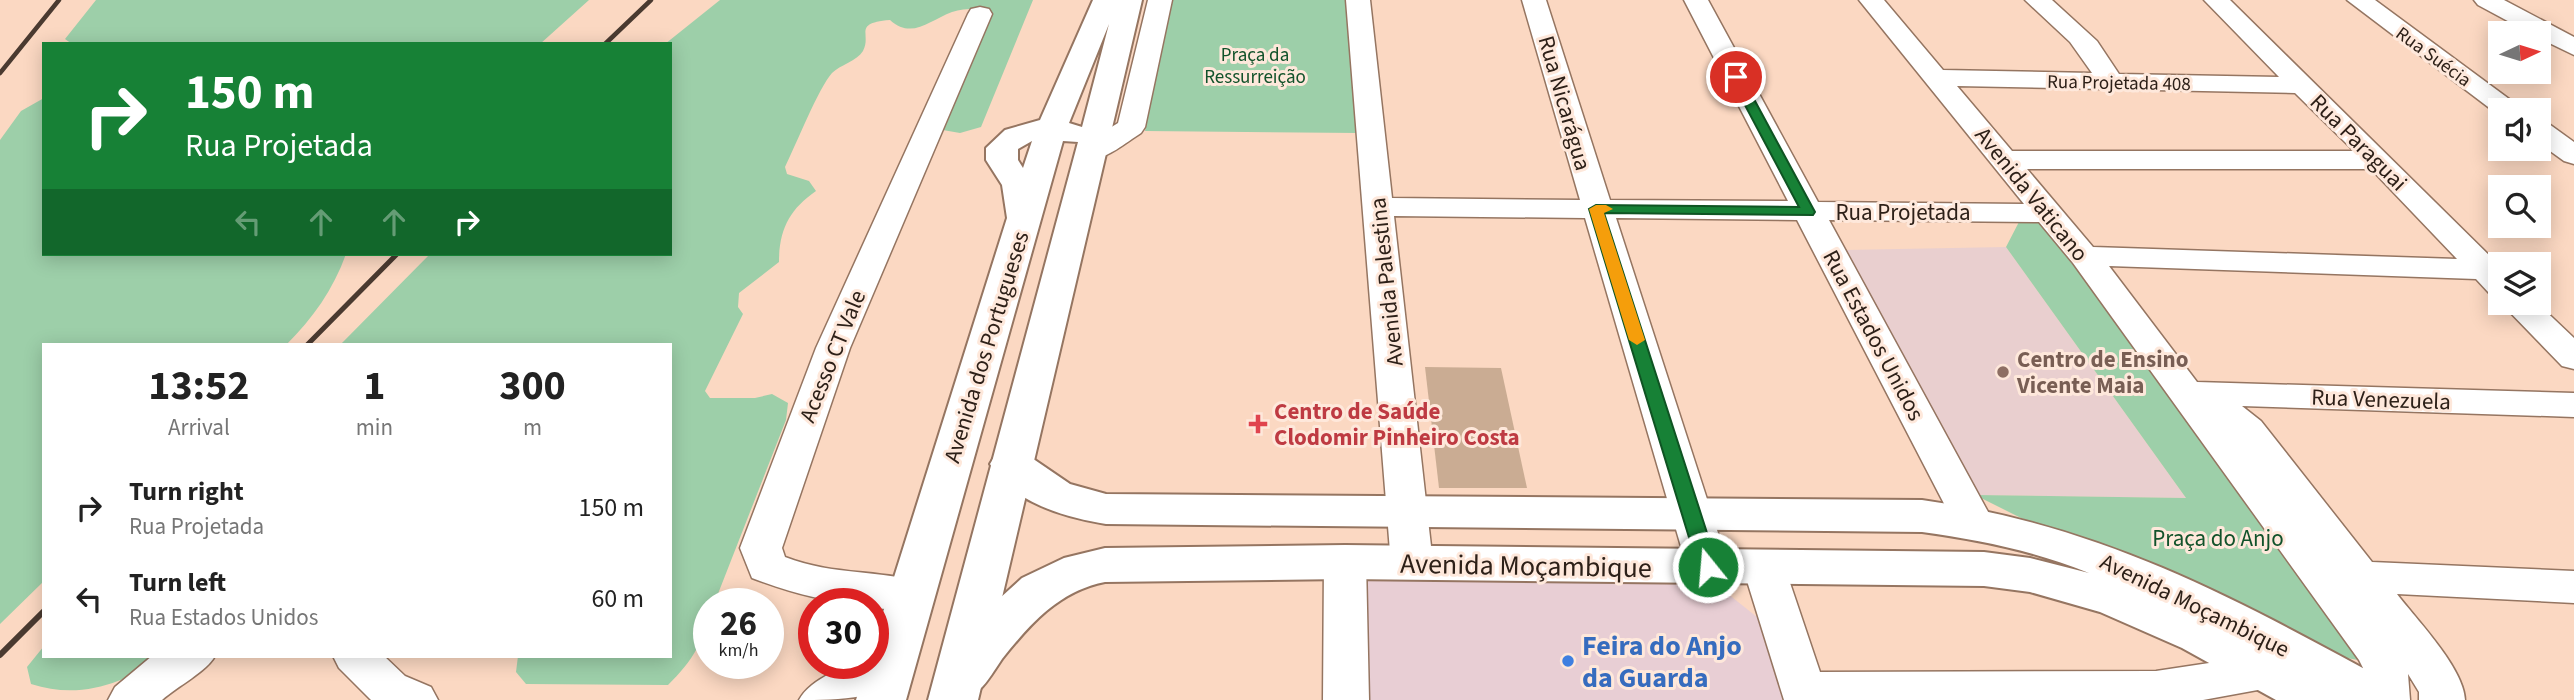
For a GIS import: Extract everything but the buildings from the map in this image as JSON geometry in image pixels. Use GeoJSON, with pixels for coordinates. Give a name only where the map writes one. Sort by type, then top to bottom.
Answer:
{"type":"FeatureCollection","features":[{"type":"Feature","properties":{"kind":"main road","name":"Avenida dos Portugueses"},"geometry":{"type":"LineString","coordinates":[[885,684],[1051,129],[1106,0]]}},
{"type":"Feature","properties":{"kind":"main road","name":"Avenida dos Portugueses"},"geometry":{"type":"LineString","coordinates":[[956,689],[1129,0]]}},
{"type":"Feature","properties":{"kind":"main road"},"geometry":{"type":"LineString","coordinates":[[1051,129],[1069,131],[1079,139],[1081,145],[1065,202],[1067,242]]}},
{"type":"Feature","properties":{"kind":"main road","name":"Avenida Moçambique"},"geometry":{"type":"LineString","coordinates":[[1011,464],[1032,483],[1054,497],[1077,505],[1106,509],[1922,516],[1973,521],[2060,543],[2159,582],[2378,700]]}},
{"type":"Feature","properties":{"kind":"main road","name":"Avenida Moçambique"},"geometry":{"type":"LineString","coordinates":[[956,689],[1024,602],[1043,586],[1071,571],[1140,564],[1345,562],[1984,569],[2058,579],[2127,600],[2269,671],[2320,700]]}},
{"type":"Feature","properties":{"kind":"street"},"geometry":{"type":"LineString","coordinates":[[1091,152],[1131,127],[1160,0]]}},
{"type":"Feature","properties":{"kind":"street","name":"Avenida Palestina"},"geometry":{"type":"LineString","coordinates":[[1358,0],[1412,564]]}},
{"type":"Feature","properties":{"kind":"street","name":"Rua Nicarágua"},"geometry":{"type":"LineString","coordinates":[[1534,0],[1708,567]]}},
{"type":"Feature","properties":{"kind":"street","name":"Rua Estados Unidos"},"geometry":{"type":"LineString","coordinates":[[1696,0],[1973,521]]}},
{"type":"Feature","properties":{"kind":"street","name":"Avenida Vaticano"},"geometry":{"type":"LineString","coordinates":[[1871,0],[2084,256],[2187,393],[2377,652],[2385,668],[2387,700]]}},
{"type":"Feature","properties":{"kind":"street"},"geometry":{"type":"LineString","coordinates":[[2037,0],[2075,32],[2097,57],[2109,82]]}},
{"type":"Feature","properties":{"kind":"street","name":"Rua Paraguai"},"geometry":{"type":"LineString","coordinates":[[2216,0],[2379,160],[2488,274]]}},
{"type":"Feature","properties":{"kind":"street","name":"Rua Suécia"},"geometry":{"type":"LineString","coordinates":[[2359,0],[2494,98]]}},
{"type":"Feature","properties":{"kind":"street"},"geometry":{"type":"LineString","coordinates":[[2486,0],[2574,47]]}},
{"type":"Feature","properties":{"kind":"street","name":"Acesso CT Vale"},"geometry":{"type":"LineString","coordinates":[[912,595],[847,591],[801,581],[767,567],[761,548],[833,348],[980,14]]}},
{"type":"Feature","properties":{"kind":"street","name":"Rua Projetada 408"},"geometry":{"type":"LineString","coordinates":[[1937,78],[2301,85]]}},
{"type":"Feature","properties":{"kind":"street"},"geometry":{"type":"LineString","coordinates":[[2551,139],[2574,155]]}},
{"type":"Feature","properties":{"kind":"street"},"geometry":{"type":"LineString","coordinates":[[2004,160],[2379,160]]}},
{"type":"Feature","properties":{"kind":"street","name":"Rua Projetada"},"geometry":{"type":"LineString","coordinates":[[1379,207],[2049,213]]}},
{"type":"Feature","properties":{"kind":"street"},"geometry":{"type":"LineString","coordinates":[[2084,256],[2488,278]]}},
{"type":"Feature","properties":{"kind":"street"},"geometry":{"type":"LineString","coordinates":[[2530,315],[2574,358]]}},
{"type":"Feature","properties":{"kind":"street","name":"Avenida Vaticano"},"geometry":{"type":"LineString","coordinates":[[2187,393],[2218,406],[2248,430],[2429,668],[2442,692],[2442,700]]}},
{"type":"Feature","properties":{"kind":"street","name":"Rua Venezuela"},"geometry":{"type":"LineString","coordinates":[[2187,393],[2574,405]]}},
{"type":"Feature","properties":{"kind":"street"},"geometry":{"type":"LineString","coordinates":[[1345,562],[1346,700]]}},
{"type":"Feature","properties":{"kind":"street"},"geometry":{"type":"LineString","coordinates":[[1764,568],[1806,695],[2156,689],[2269,671]]}},
{"type":"Feature","properties":{"kind":"street"},"geometry":{"type":"LineString","coordinates":[[2361,577],[2574,587]]}},
{"type":"Feature","properties":{"kind":"street"},"geometry":{"type":"LineString","coordinates":[[131,700],[170,667],[189,658]]}},
{"type":"Feature","properties":{"kind":"street"},"geometry":{"type":"LineString","coordinates":[[357,658],[389,689],[415,700]]}},
{"type":"Feature","properties":{"kind":"street"},"geometry":{"type":"LineString","coordinates":[[822,700],[885,684]]}},
{"type":"Feature","properties":{"kind":"shaded area","name":"Centro de Ensino Vicente Maia"},"geometry":{"type":"Polygon","coordinates":[[[2006,247],[2186,498],[1975,495],[1844,250],[2006,247]]]}},
{"type":"Feature","properties":{"kind":"shaded area","name":"Feira do Anjo da Guarda"},"geometry":{"type":"Polygon","coordinates":[[[1359,574],[1713,582],[1762,621],[1788,700],[1361,700],[1359,574]]]}},
{"type":"Feature","properties":{"kind":"green space"},"geometry":{"type":"Polygon","coordinates":[[[96,0],[589,0],[542,42],[69,42],[65,39],[96,0]]]}},
{"type":"Feature","properties":{"kind":"green space"},"geometry":{"type":"Polygon","coordinates":[[[720,0],[1033,0],[981,127],[960,133],[937,129],[987,9],[956,11],[913,28],[898,26],[890,20],[878,21],[867,27],[863,51],[832,73],[814,104],[785,167],[787,174],[809,181],[816,191],[799,205],[788,221],[781,240],[779,262],[739,293],[738,307],[743,314],[705,391],[710,398],[755,398],[772,394],[788,403],[786,420],[720,588],[693,588],[693,654],[668,685],[526,684],[516,672],[518,658],[672,658],[672,343],[342,343],[428,256],[672,256],[672,42],[668,42],[720,0]]]}},
{"type":"Feature","properties":{"kind":"green space","name":"Praça da Ressurreição"},"geometry":{"type":"Polygon","coordinates":[[[1169,0],[1349,0],[1358,133],[1145,131],[1169,0]]]}},
{"type":"Feature","properties":{"kind":"green space"},"geometry":{"type":"Polygon","coordinates":[[[42,99],[42,256],[345,256],[321,303],[288,343],[42,343],[42,583],[0,624],[0,140],[21,111],[42,99]]]}},
{"type":"Feature","properties":{"kind":"green space","name":"Praça do Anjo"},"geometry":{"type":"Polygon","coordinates":[[[2020,220],[2043,221],[2363,661],[2336,656],[2120,552],[2021,518],[1975,495],[2186,498],[2006,247],[2020,220]]]}},
{"type":"Feature","properties":{"kind":"green space"},"geometry":{"type":"Polygon","coordinates":[[[42,648],[42,658],[162,658],[117,681],[84,690],[49,689],[31,684],[27,667],[42,648]]]}},
{"type":"Feature","properties":{"kind":"railway"},"geometry":{"type":"LineString","coordinates":[[0,73],[59,0]]}},
{"type":"Feature","properties":{"kind":"railway"},"geometry":{"type":"LineString","coordinates":[[607,42],[651,0]]}},
{"type":"Feature","properties":{"kind":"railway"},"geometry":{"type":"LineString","coordinates":[[309,343],[395,256]]}},
{"type":"Feature","properties":{"kind":"railway"},"geometry":{"type":"LineString","coordinates":[[0,655],[42,613]]}},
{"type":"Feature","properties":{"kind":"slow traffic"},"geometry":{"type":"LineString","coordinates":[[1606,209],[1596,209],[1637,340]]}},
{"type":"Feature","properties":{"kind":"place","name":"Centro de Ensino Vicente Maia"},"geometry":{"type":"Point","coordinates":[2003,372]}},
{"type":"Feature","properties":{"kind":"place","name":"Centro de Saúde Clodomir Pinheiro Costa"},"geometry":{"type":"Point","coordinates":[1258,424]}},
{"type":"Feature","properties":{"kind":"place","name":"Feira do Anjo da Guarda"},"geometry":{"type":"Point","coordinates":[1568,661]}},
{"type":"Feature","properties":{"kind":"route"},"geometry":{"type":"LineString","coordinates":[[1708,567],[1596,209],[1808,212],[1736,77]]}}]}
